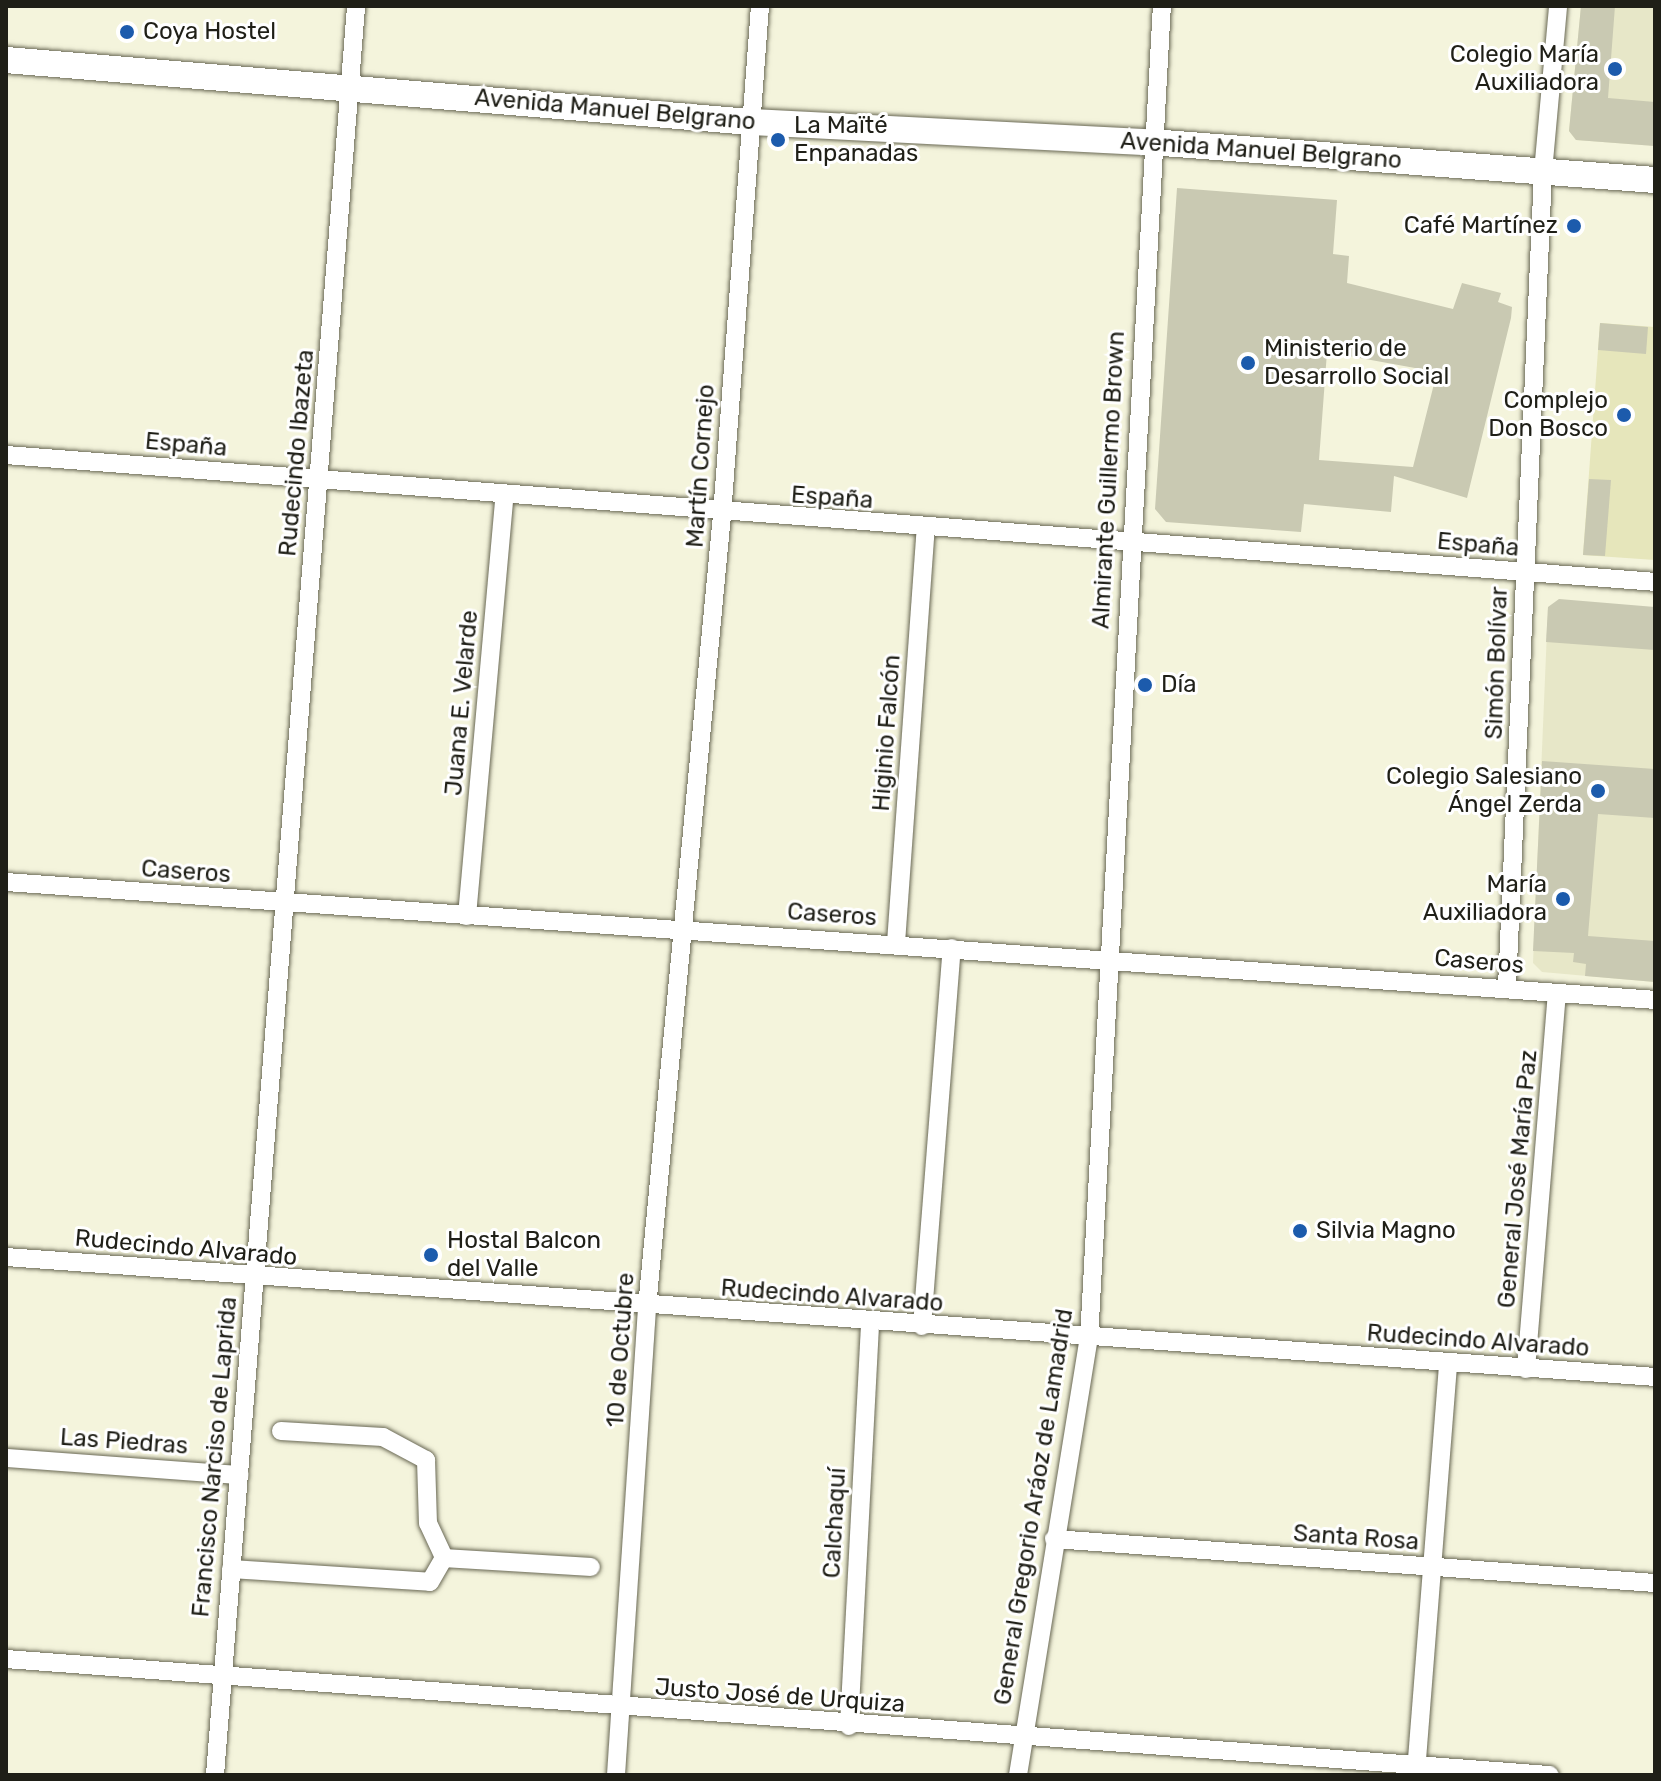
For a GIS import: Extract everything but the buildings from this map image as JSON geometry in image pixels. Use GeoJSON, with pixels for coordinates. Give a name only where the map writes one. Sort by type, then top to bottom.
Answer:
{"type":"FeatureCollection","features":[{"type":"Feature","properties":{"kind":"main road","name":"Avenida Manuel Belgrano"},"geometry":{"type":"LineString","coordinates":[[6,60],[750,122],[1150,142],[1655,180]]}},
{"type":"Feature","properties":{"kind":"street","name":"Rudecindo Ibazeta"},"geometry":{"type":"LineString","coordinates":[[284,903],[356,6]]}},
{"type":"Feature","properties":{"kind":"street","name":"Martín Cornejo"},"geometry":{"type":"LineString","coordinates":[[681,929],[722,515],[760,6]]}},
{"type":"Feature","properties":{"kind":"street","name":"Almirante Guillermo Brown"},"geometry":{"type":"LineString","coordinates":[[1108,958],[1150,142],[1162,6]]}},
{"type":"Feature","properties":{"kind":"street","name":"Simón Bolívar"},"geometry":{"type":"LineString","coordinates":[[1507,987],[1543,172],[1558,6]]}},
{"type":"Feature","properties":{"kind":"street","name":"España"},"geometry":{"type":"LineString","coordinates":[[6,455],[505,494],[722,515],[1130,541],[1655,582]]}},
{"type":"Feature","properties":{"kind":"street","name":"Juana E. Velarde"},"geometry":{"type":"LineString","coordinates":[[467,916],[505,494]]}},
{"type":"Feature","properties":{"kind":"street","name":"Higinio Falcón"},"geometry":{"type":"LineString","coordinates":[[896,943],[926,528]]}},
{"type":"Feature","properties":{"kind":"street","name":"Caseros"},"geometry":{"type":"LineString","coordinates":[[6,882],[1108,958],[1655,1000]]}},
{"type":"Feature","properties":{"kind":"street","name":"Francisco Narciso de Laprida"},"geometry":{"type":"LineString","coordinates":[[215,1775],[284,903]]}},
{"type":"Feature","properties":{"kind":"street","name":"10 de Octubre"},"geometry":{"type":"LineString","coordinates":[[616,1775],[647,1307],[681,929]]}},
{"type":"Feature","properties":{"kind":"street"},"geometry":{"type":"LineString","coordinates":[[922,1326],[952,948]]}},
{"type":"Feature","properties":{"kind":"street","name":"General Gregorio Aráoz de Lamadrid"},"geometry":{"type":"LineString","coordinates":[[1018,1775],[1021,1736],[1089,1339],[1108,958]]}},
{"type":"Feature","properties":{"kind":"street","name":"General José María Paz"},"geometry":{"type":"LineString","coordinates":[[1526,1369],[1557,993]]}},
{"type":"Feature","properties":{"kind":"street","name":"Rudecindo Alvarado"},"geometry":{"type":"LineString","coordinates":[[6,1257],[647,1307],[1655,1377]]}},
{"type":"Feature","properties":{"kind":"street","name":"Calchaquí"},"geometry":{"type":"LineString","coordinates":[[849,1726],[870,1322]]}},
{"type":"Feature","properties":{"kind":"street"},"geometry":{"type":"LineString","coordinates":[[1416,1769],[1448,1363]]}},
{"type":"Feature","properties":{"kind":"street"},"geometry":{"type":"LineString","coordinates":[[281,1431],[383,1437],[426,1460],[428,1523],[444,1558]]}},
{"type":"Feature","properties":{"kind":"street","name":"Las Piedras"},"geometry":{"type":"LineString","coordinates":[[6,1458],[239,1475]]}},
{"type":"Feature","properties":{"kind":"street","name":"Santa Rosa"},"geometry":{"type":"LineString","coordinates":[[1054,1539],[1655,1583]]}},
{"type":"Feature","properties":{"kind":"street"},"geometry":{"type":"LineString","coordinates":[[444,1558],[591,1567]]}},
{"type":"Feature","properties":{"kind":"street"},"geometry":{"type":"LineString","coordinates":[[231,1569],[430,1582],[444,1558]]}},
{"type":"Feature","properties":{"kind":"street","name":"Justo José de Urquiza"},"geometry":{"type":"LineString","coordinates":[[6,1659],[1416,1769],[1550,1775]]}},
{"type":"Feature","properties":{"kind":"shaded area","name":"Colegio María Auxiliadora"},"geometry":{"type":"Polygon","coordinates":[[[1581,6],[1655,6],[1655,146],[1576,140],[1569,131],[1581,6]]]}},
{"type":"Feature","properties":{"kind":"shaded area","name":"Complejo Don Bosco"},"geometry":{"type":"Polygon","coordinates":[[[1600,323],[1655,327],[1655,560],[1583,555],[1600,323]]]}},
{"type":"Feature","properties":{"kind":"shaded area"},"geometry":{"type":"Polygon","coordinates":[[[1548,607],[1655,607],[1655,982],[1542,972],[1533,963],[1548,607]]]}},
{"type":"Feature","properties":{"kind":"place","name":"Coya Hostel"},"geometry":{"type":"Point","coordinates":[127,32]}},
{"type":"Feature","properties":{"kind":"place","name":"Colegio María Auxiliadora"},"geometry":{"type":"Point","coordinates":[1615,69]}},
{"type":"Feature","properties":{"kind":"place","name":"La Maïté Enpanadas"},"geometry":{"type":"Point","coordinates":[778,140]}},
{"type":"Feature","properties":{"kind":"place","name":"Café Martínez"},"geometry":{"type":"Point","coordinates":[1574,226]}},
{"type":"Feature","properties":{"kind":"place","name":"Ministerio de Desarrollo Social"},"geometry":{"type":"Point","coordinates":[1248,363]}},
{"type":"Feature","properties":{"kind":"place","name":"Complejo Don Bosco"},"geometry":{"type":"Point","coordinates":[1624,415]}},
{"type":"Feature","properties":{"kind":"place","name":"Día"},"geometry":{"type":"Point","coordinates":[1145,685]}},
{"type":"Feature","properties":{"kind":"place","name":"Colegio Salesiano Ángel Zerda"},"geometry":{"type":"Point","coordinates":[1598,791]}},
{"type":"Feature","properties":{"kind":"place","name":"María Auxiliadora"},"geometry":{"type":"Point","coordinates":[1563,899]}},
{"type":"Feature","properties":{"kind":"place","name":"Silvia Magno"},"geometry":{"type":"Point","coordinates":[1300,1231]}},
{"type":"Feature","properties":{"kind":"place","name":"Hostal Balcon del Valle"},"geometry":{"type":"Point","coordinates":[431,1255]}}]}
